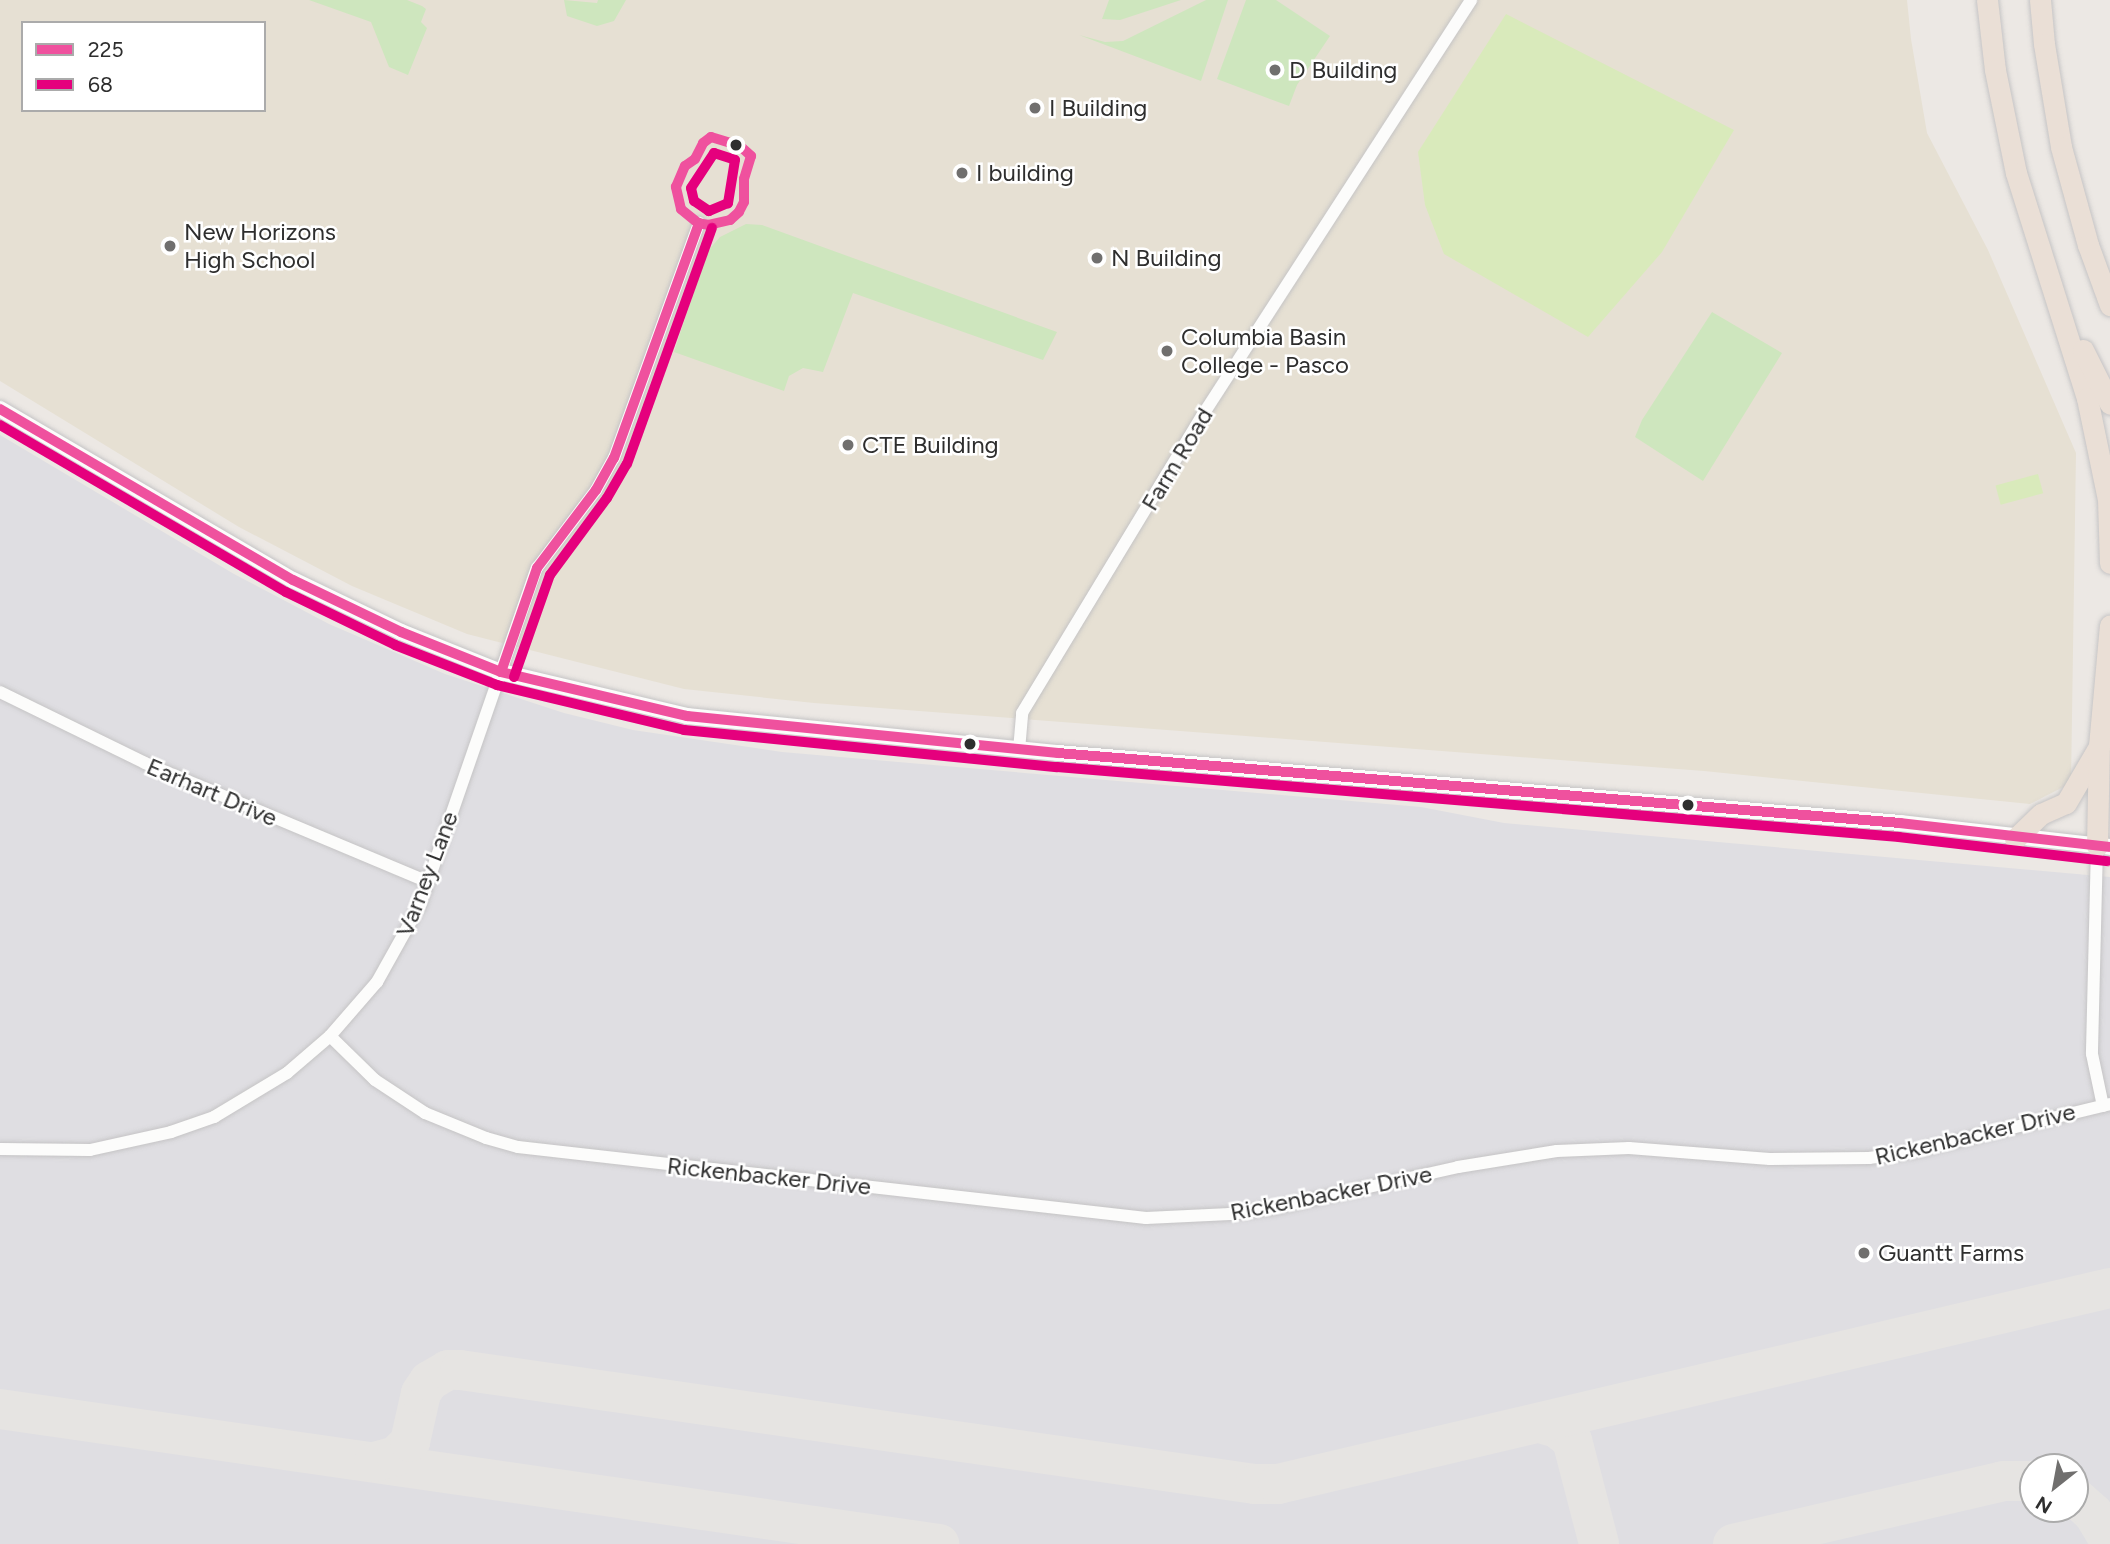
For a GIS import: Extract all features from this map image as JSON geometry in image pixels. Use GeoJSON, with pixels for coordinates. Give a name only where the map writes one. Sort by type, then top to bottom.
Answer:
{"type":"FeatureCollection","features":[{"type":"Feature","properties":{"kind":"highway"},"geometry":{"type":"LineString","coordinates":[[1987,0],[2004,122],[2045,269],[2087,398],[2108,499],[2110,563]]}},
{"type":"Feature","properties":{"kind":"highway"},"geometry":{"type":"LineString","coordinates":[[2040,0],[2044,44],[2061,147],[2088,245],[2110,305]]}},
{"type":"Feature","properties":{"kind":"highway"},"geometry":{"type":"LineString","coordinates":[[2045,269],[2110,404]]}},
{"type":"Feature","properties":{"kind":"highway"},"geometry":{"type":"LineString","coordinates":[[2106,842],[2099,746],[2110,626]]}},
{"type":"Feature","properties":{"kind":"highway"},"geometry":{"type":"LineString","coordinates":[[2015,839],[2040,814],[2066,803],[2099,746]]}},
{"type":"Feature","properties":{"kind":"main road"},"geometry":{"type":"LineString","coordinates":[[0,409],[293,580],[401,632],[501,672],[687,716],[1019,750],[1899,823],[2015,839],[2106,842]]}},
{"type":"Feature","properties":{"kind":"street","name":"Farm Road"},"geometry":{"type":"LineString","coordinates":[[1019,750],[1022,713],[1204,413],[1471,0]]}},
{"type":"Feature","properties":{"kind":"street","name":"Varney Lane"},"geometry":{"type":"LineString","coordinates":[[0,1149],[90,1150],[171,1132],[215,1117],[287,1073],[330,1036],[377,982],[402,942],[428,882],[537,568],[596,490],[614,458],[699,223]]}},
{"type":"Feature","properties":{"kind":"street","name":"Earhart Drive"},"geometry":{"type":"LineString","coordinates":[[0,692],[145,763],[428,882]]}},
{"type":"Feature","properties":{"kind":"street"},"geometry":{"type":"LineString","coordinates":[[2106,842],[2092,1054],[2107,1105]]}},
{"type":"Feature","properties":{"kind":"street","name":"Rickenbacker Drive"},"geometry":{"type":"LineString","coordinates":[[330,1036],[375,1080],[425,1113],[486,1138],[518,1147],[1146,1218],[1208,1216],[1275,1208],[1458,1167],[1557,1151],[1629,1148],[1770,1159],[1868,1158],[1912,1152],[2107,1105]]}},
{"type":"Feature","properties":{"kind":"shaded area","name":"Columbia Basin College - Pasco"},"geometry":{"type":"Polygon","coordinates":[[[0,0],[1907,0],[1927,133],[1988,250],[2076,453],[2071,783],[2030,804],[1704,771],[814,703],[684,689],[467,634],[352,586],[239,527],[0,381],[0,0]]]}},
{"type":"Feature","properties":{"kind":"shaded area"},"geometry":{"type":"Polygon","coordinates":[[[0,435],[234,574],[329,624],[445,674],[564,713],[633,730],[782,752],[1421,807],[1504,823],[2110,877],[2110,1544],[0,1544],[0,435]]]}},
{"type":"Feature","properties":{"kind":"green space"},"geometry":{"type":"Polygon","coordinates":[[[309,0],[407,0],[426,9],[421,22],[427,28],[408,75],[389,67],[371,22],[309,0]]]}},
{"type":"Feature","properties":{"kind":"green space"},"geometry":{"type":"Polygon","coordinates":[[[564,0],[597,3],[598,0],[626,0],[614,21],[597,26],[567,16],[564,0]]]}},
{"type":"Feature","properties":{"kind":"green space"},"geometry":{"type":"Polygon","coordinates":[[[1109,0],[1181,0],[1120,20],[1102,19],[1109,0]]]}},
{"type":"Feature","properties":{"kind":"green space"},"geometry":{"type":"Polygon","coordinates":[[[1206,0],[1228,0],[1201,81],[1079,35],[1105,42],[1123,41],[1206,0]]]}},
{"type":"Feature","properties":{"kind":"green space"},"geometry":{"type":"Polygon","coordinates":[[[1246,0],[1276,0],[1330,36],[1297,85],[1289,106],[1217,79],[1246,0]]]}},
{"type":"Feature","properties":{"kind":"green space"},"geometry":{"type":"Polygon","coordinates":[[[1506,14],[1734,130],[1662,252],[1588,337],[1444,254],[1425,205],[1418,152],[1506,14]]]}},
{"type":"Feature","properties":{"kind":"green space"},"geometry":{"type":"Polygon","coordinates":[[[746,224],[762,225],[1057,332],[1043,360],[853,293],[823,372],[803,368],[789,376],[784,391],[674,352],[707,252],[720,237],[746,224]]]}},
{"type":"Feature","properties":{"kind":"green space"},"geometry":{"type":"Polygon","coordinates":[[[1712,312],[1782,353],[1703,481],[1635,437],[1642,420],[1712,312]]]}},
{"type":"Feature","properties":{"kind":"green space"},"geometry":{"type":"Polygon","coordinates":[[[2038,474],[2043,493],[2001,505],[1995,485],[2038,474]]]}},
{"type":"Feature","properties":{"kind":"taxiway"},"geometry":{"type":"LineString","coordinates":[[374,1462],[396,1456],[410,1442],[421,1393],[429,1381],[448,1370],[460,1370],[1255,1484],[1278,1484],[2110,1288]]}},
{"type":"Feature","properties":{"kind":"taxiway"},"geometry":{"type":"LineString","coordinates":[[0,1409],[939,1544]]}},
{"type":"Feature","properties":{"kind":"taxiway"},"geometry":{"type":"LineString","coordinates":[[1540,1423],[1557,1428],[1572,1440],[1599,1544]]}},
{"type":"Feature","properties":{"kind":"taxiway"},"geometry":{"type":"LineString","coordinates":[[1733,1544],[2003,1481],[2019,1481]]}},
{"type":"Feature","properties":{"kind":"taxiway"},"geometry":{"type":"LineString","coordinates":[[2089,1509],[2110,1541]]}},
{"type":"Feature","properties":{"kind":"transit line","name":"225"},"geometry":{"type":"LineString","coordinates":[[711,137],[740,146],[751,156],[744,179],[744,202],[739,212],[730,220],[709,225],[698,223],[681,209],[676,187],[685,166],[695,159],[703,143],[711,137]]}},
{"type":"Feature","properties":{"kind":"transit line","name":"68"},"geometry":{"type":"LineString","coordinates":[[714,153],[735,160],[728,203],[709,211],[694,201],[691,188],[714,153]]}},
{"type":"Feature","properties":{"kind":"transit line","name":"225"},"geometry":{"type":"LineString","coordinates":[[501,672],[537,568],[596,490],[614,458],[699,223]]}},
{"type":"Feature","properties":{"kind":"transit line","name":"68"},"geometry":{"type":"LineString","coordinates":[[514,677],[550,575],[607,498],[627,464],[712,228]]}},
{"type":"Feature","properties":{"kind":"transit line","name":"225"},"geometry":{"type":"LineString","coordinates":[[0,409],[293,580],[401,632],[501,672],[687,716],[1058,753],[1900,823],[2110,847]]}},
{"type":"Feature","properties":{"kind":"transit line","name":"68"},"geometry":{"type":"LineString","coordinates":[[0,425],[286,592],[395,645],[497,685],[684,730],[1057,767],[1899,837],[2108,861]]}},
{"type":"Feature","properties":{"kind":"place","name":"D Building"},"geometry":{"type":"Point","coordinates":[1275,70]}},
{"type":"Feature","properties":{"kind":"place","name":"I Building"},"geometry":{"type":"Point","coordinates":[1035,108]}},
{"type":"Feature","properties":{"kind":"place","name":"I building"},"geometry":{"type":"Point","coordinates":[962,173]}},
{"type":"Feature","properties":{"kind":"place","name":"New Horizons High School"},"geometry":{"type":"Point","coordinates":[170,246]}},
{"type":"Feature","properties":{"kind":"place","name":"N Building"},"geometry":{"type":"Point","coordinates":[1097,258]}},
{"type":"Feature","properties":{"kind":"place","name":"Columbia Basin College - Pasco"},"geometry":{"type":"Point","coordinates":[1167,351]}},
{"type":"Feature","properties":{"kind":"place","name":"CTE Building"},"geometry":{"type":"Point","coordinates":[848,445]}},
{"type":"Feature","properties":{"kind":"place","name":"Guantt Farms"},"geometry":{"type":"Point","coordinates":[1864,1253]}}]}
